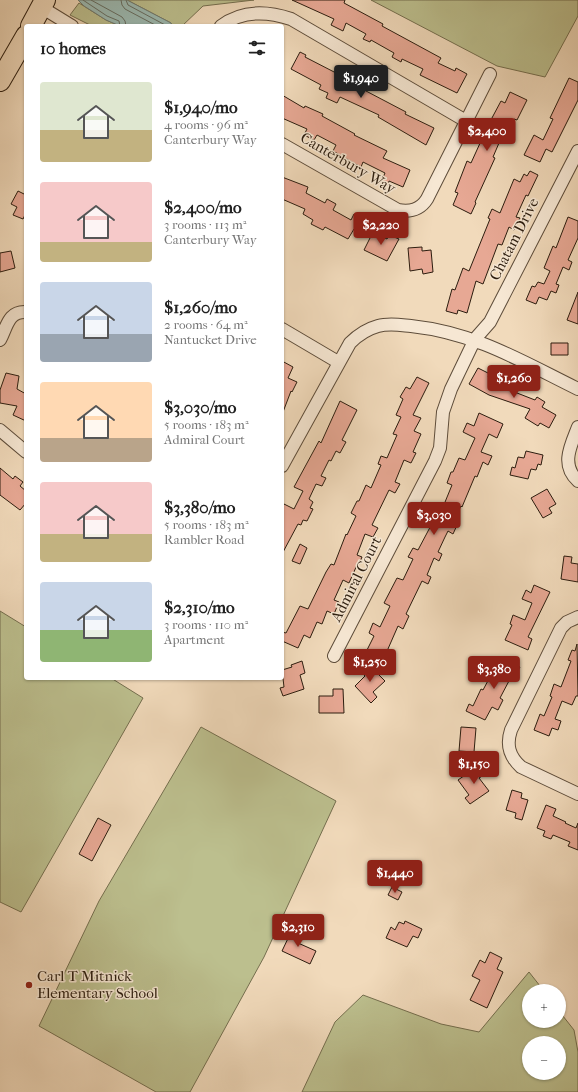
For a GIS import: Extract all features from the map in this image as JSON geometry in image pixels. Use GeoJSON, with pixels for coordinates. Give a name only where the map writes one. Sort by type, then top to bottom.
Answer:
{"type":"FeatureCollection","features":[{"type":"Feature","properties":{"kind":"highway"},"geometry":{"type":"LineString","coordinates":[[32,24],[43,4]]}},
{"type":"Feature","properties":{"kind":"highway"},"geometry":{"type":"LineString","coordinates":[[0,81],[24,39]]}},
{"type":"Feature","properties":{"kind":"street"},"geometry":{"type":"LineString","coordinates":[[43,4],[69,24]]}},
{"type":"Feature","properties":{"kind":"street"},"geometry":{"type":"LineString","coordinates":[[225,24],[237,17],[251,14],[277,14],[291,19],[466,121]]}},
{"type":"Feature","properties":{"kind":"street","name":"Canterbury Way"},"geometry":{"type":"LineString","coordinates":[[284,145],[398,210],[412,211],[419,208],[427,199],[490,74]]}},
{"type":"Feature","properties":{"kind":"street","name":"Chatam Drive"},"geometry":{"type":"LineString","coordinates":[[475,339],[490,322],[578,151]]}},
{"type":"Feature","properties":{"kind":"street"},"geometry":{"type":"LineString","coordinates":[[0,340],[7,313],[24,312]]}},
{"type":"Feature","properties":{"kind":"street"},"geometry":{"type":"LineString","coordinates":[[284,458],[350,343],[357,336],[367,330],[379,326],[391,324],[436,329],[475,339],[495,347],[578,389]]}},
{"type":"Feature","properties":{"kind":"street"},"geometry":{"type":"LineString","coordinates":[[284,329],[338,362]]}},
{"type":"Feature","properties":{"kind":"street","name":"Admiral Court"},"geometry":{"type":"LineString","coordinates":[[334,656],[435,461],[440,448],[443,412],[451,388],[475,339]]}},
{"type":"Feature","properties":{"kind":"street"},"geometry":{"type":"LineString","coordinates":[[578,426],[568,455],[570,470],[578,481]]}},
{"type":"Feature","properties":{"kind":"street"},"geometry":{"type":"LineString","coordinates":[[0,430],[24,450]]}},
{"type":"Feature","properties":{"kind":"street"},"geometry":{"type":"LineString","coordinates":[[578,617],[567,622],[561,628],[511,730],[508,746],[514,761],[521,767],[578,794]]}},
{"type":"Feature","properties":{"kind":"green space"},"geometry":{"type":"Polygon","coordinates":[[[127,0],[254,0],[203,6],[184,24],[171,23],[127,0]]]}},
{"type":"Feature","properties":{"kind":"green space"},"geometry":{"type":"Polygon","coordinates":[[[371,0],[578,0],[578,16],[545,77],[497,66],[371,0]]]}},
{"type":"Feature","properties":{"kind":"green space"},"geometry":{"type":"Polygon","coordinates":[[[79,3],[106,20],[115,24],[88,24],[70,15],[79,3]]]}},
{"type":"Feature","properties":{"kind":"green space"},"geometry":{"type":"Polygon","coordinates":[[[0,611],[24,626],[24,680],[114,680],[143,698],[21,912],[0,902],[0,611]]]}},
{"type":"Feature","properties":{"kind":"green space"},"geometry":{"type":"Polygon","coordinates":[[[201,727],[336,801],[264,957],[190,1092],[156,1092],[39,1026],[99,901],[201,727]]]}},
{"type":"Feature","properties":{"kind":"green space"},"geometry":{"type":"Polygon","coordinates":[[[529,972],[538,984],[522,984],[522,1028],[566,1028],[566,1020],[574,1030],[578,1052],[578,1092],[302,1092],[335,1022],[363,995],[441,1024],[479,1032],[529,972]]]}},
{"type":"Feature","properties":{"kind":"water"},"geometry":{"type":"Polygon","coordinates":[[[78,0],[127,0],[171,24],[115,24],[84,6],[78,0]]]}},
{"type":"Feature","properties":{"kind":"building"},"geometry":{"type":"Polygon","coordinates":[[[292,0],[345,0],[344,3],[383,24],[382,26],[441,58],[438,63],[455,71],[456,68],[467,74],[457,93],[420,75],[423,69],[402,59],[401,62],[392,57],[394,53],[371,40],[370,42],[363,39],[366,34],[346,23],[343,31],[331,25],[334,19],[292,0]]]}},
{"type":"Feature","properties":{"kind":"building"},"geometry":{"type":"Polygon","coordinates":[[[300,52],[306,55],[305,57],[338,74],[336,78],[358,88],[359,85],[367,88],[366,91],[406,112],[405,114],[434,128],[426,145],[378,117],[379,115],[340,97],[337,103],[326,98],[328,93],[319,89],[321,85],[291,69],[300,52]]]}},
{"type":"Feature","properties":{"kind":"building"},"geometry":{"type":"Polygon","coordinates":[[[569,78],[578,82],[578,100],[552,152],[546,149],[540,162],[524,155],[534,135],[543,140],[553,119],[550,118],[569,78]]]}},
{"type":"Feature","properties":{"kind":"building"},"geometry":{"type":"Polygon","coordinates":[[[510,92],[527,100],[517,120],[514,119],[506,138],[502,136],[493,157],[495,158],[471,214],[453,205],[458,193],[455,192],[467,161],[471,163],[481,141],[479,140],[483,130],[485,131],[501,101],[505,103],[510,92]]]}},
{"type":"Feature","properties":{"kind":"building"},"geometry":{"type":"Polygon","coordinates":[[[284,96],[304,108],[305,106],[323,114],[322,116],[355,134],[354,135],[387,151],[383,158],[410,170],[403,187],[389,181],[388,185],[381,182],[385,173],[363,162],[361,167],[352,162],[333,151],[336,145],[317,135],[314,140],[304,135],[307,129],[284,119],[284,96]]]}},
{"type":"Feature","properties":{"kind":"building"},"geometry":{"type":"Polygon","coordinates":[[[530,171],[538,175],[528,196],[526,195],[516,217],[520,218],[514,230],[509,227],[502,245],[498,244],[483,284],[476,281],[467,313],[458,310],[457,314],[446,311],[452,289],[455,290],[463,268],[469,271],[490,219],[488,218],[492,209],[500,213],[514,179],[520,182],[524,174],[527,176],[530,171]]]}},
{"type":"Feature","properties":{"kind":"building"},"geometry":{"type":"Polygon","coordinates":[[[284,178],[308,187],[306,193],[325,203],[327,199],[336,204],[333,210],[351,220],[354,214],[363,219],[357,231],[354,229],[348,239],[325,227],[323,230],[311,224],[313,220],[303,214],[305,209],[284,200],[284,178]]]}},
{"type":"Feature","properties":{"kind":"building"},"geometry":{"type":"Polygon","coordinates":[[[18,191],[24,194],[23,219],[13,215],[17,207],[11,204],[18,191]]]}},
{"type":"Feature","properties":{"kind":"building"},"geometry":{"type":"Polygon","coordinates":[[[568,217],[578,221],[578,238],[568,260],[572,262],[569,270],[563,267],[556,284],[559,285],[556,293],[551,291],[547,300],[539,297],[536,304],[526,300],[532,286],[535,287],[538,282],[544,284],[550,271],[544,268],[553,246],[556,248],[568,217]]]}},
{"type":"Feature","properties":{"kind":"building"},"geometry":{"type":"Polygon","coordinates":[[[373,232],[387,239],[389,235],[399,239],[387,261],[364,250],[373,232]]]}},
{"type":"Feature","properties":{"kind":"building"},"geometry":{"type":"Polygon","coordinates":[[[422,247],[422,251],[431,250],[433,272],[423,274],[422,269],[410,271],[408,248],[422,247]]]}},
{"type":"Feature","properties":{"kind":"building"},"geometry":{"type":"Polygon","coordinates":[[[11,251],[15,268],[0,272],[0,253],[11,251]]]}},
{"type":"Feature","properties":{"kind":"building"},"geometry":{"type":"Polygon","coordinates":[[[578,292],[578,324],[567,320],[578,292]]]}},
{"type":"Feature","properties":{"kind":"building"},"geometry":{"type":"Polygon","coordinates":[[[551,343],[568,343],[568,355],[551,355],[551,343]]]}},
{"type":"Feature","properties":{"kind":"building"},"geometry":{"type":"Polygon","coordinates":[[[284,362],[293,367],[288,378],[297,382],[292,392],[291,391],[284,409],[284,362]]]}},
{"type":"Feature","properties":{"kind":"building"},"geometry":{"type":"Polygon","coordinates":[[[478,368],[490,374],[488,377],[496,381],[494,384],[535,400],[537,397],[545,402],[542,407],[556,415],[549,428],[540,423],[538,426],[525,418],[530,409],[489,395],[469,384],[478,368]]]}},
{"type":"Feature","properties":{"kind":"building"},"geometry":{"type":"Polygon","coordinates":[[[6,373],[19,376],[17,389],[24,393],[24,420],[13,415],[17,406],[0,403],[0,390],[6,373]]]}},
{"type":"Feature","properties":{"kind":"building"},"geometry":{"type":"Polygon","coordinates":[[[417,377],[429,383],[413,415],[421,418],[414,431],[421,434],[413,452],[416,453],[411,463],[404,460],[395,482],[400,484],[395,493],[389,490],[372,525],[378,528],[373,537],[365,534],[357,555],[362,557],[349,583],[343,580],[334,600],[339,602],[334,614],[327,611],[322,624],[317,622],[310,638],[304,635],[298,648],[284,642],[284,632],[286,633],[300,606],[308,609],[326,572],[331,564],[334,565],[346,534],[347,535],[356,516],[351,513],[357,501],[359,501],[366,485],[371,488],[381,465],[378,464],[381,456],[387,458],[397,435],[393,434],[401,417],[396,415],[403,399],[400,397],[406,387],[410,389],[417,377]]]}},
{"type":"Feature","properties":{"kind":"building"},"geometry":{"type":"Polygon","coordinates":[[[340,401],[357,410],[342,440],[346,442],[340,453],[336,451],[331,461],[329,460],[321,476],[326,478],[322,486],[316,484],[309,499],[313,502],[310,508],[313,509],[307,521],[303,520],[301,525],[298,524],[284,550],[284,504],[294,509],[303,491],[294,487],[319,441],[321,443],[340,401]]]}},
{"type":"Feature","properties":{"kind":"building"},"geometry":{"type":"Polygon","coordinates":[[[479,413],[503,424],[497,438],[489,434],[481,452],[492,456],[488,465],[483,462],[477,477],[475,476],[462,507],[461,506],[453,521],[458,523],[453,534],[448,531],[438,552],[442,554],[439,561],[434,558],[427,575],[431,577],[428,584],[422,581],[406,614],[409,616],[403,629],[398,626],[384,658],[367,650],[374,636],[369,633],[373,623],[380,627],[390,606],[384,603],[397,578],[403,580],[413,559],[408,557],[413,548],[418,550],[436,516],[431,513],[436,503],[443,507],[452,485],[447,483],[451,472],[453,472],[459,458],[465,460],[475,438],[463,432],[467,423],[474,426],[479,413]]]}},
{"type":"Feature","properties":{"kind":"building"},"geometry":{"type":"Polygon","coordinates":[[[526,451],[543,455],[541,465],[538,464],[536,470],[531,469],[528,479],[510,475],[512,467],[515,468],[518,457],[524,458],[526,451]]]}},
{"type":"Feature","properties":{"kind":"building"},"geometry":{"type":"Polygon","coordinates":[[[0,468],[13,479],[15,476],[23,482],[20,486],[24,489],[24,505],[20,510],[0,495],[0,468]]]}},
{"type":"Feature","properties":{"kind":"building"},"geometry":{"type":"Polygon","coordinates":[[[547,489],[556,504],[549,508],[552,513],[543,518],[531,498],[547,489]]]}},
{"type":"Feature","properties":{"kind":"building"},"geometry":{"type":"Polygon","coordinates":[[[300,544],[307,548],[300,564],[292,561],[300,544]]]}},
{"type":"Feature","properties":{"kind":"building"},"geometry":{"type":"Polygon","coordinates":[[[564,556],[572,557],[571,563],[578,564],[578,582],[561,579],[564,556]]]}},
{"type":"Feature","properties":{"kind":"building"},"geometry":{"type":"Polygon","coordinates":[[[534,585],[550,592],[528,637],[532,639],[528,650],[505,640],[512,625],[510,624],[513,615],[525,620],[532,603],[522,599],[526,590],[531,593],[534,585]]]}},
{"type":"Feature","properties":{"kind":"building"},"geometry":{"type":"Polygon","coordinates":[[[577,644],[578,696],[576,696],[572,705],[562,701],[555,719],[561,721],[558,730],[552,728],[549,736],[534,730],[540,714],[544,716],[552,697],[550,696],[554,684],[561,687],[571,661],[568,660],[572,650],[575,651],[577,644]]]}},
{"type":"Feature","properties":{"kind":"building"},"geometry":{"type":"Polygon","coordinates":[[[504,659],[520,667],[512,681],[510,679],[500,698],[503,700],[498,710],[492,707],[485,720],[466,711],[469,704],[473,706],[481,689],[483,690],[498,662],[501,664],[504,659]]]}},
{"type":"Feature","properties":{"kind":"building"},"geometry":{"type":"Polygon","coordinates":[[[302,661],[305,673],[300,675],[304,689],[283,696],[280,688],[284,687],[284,669],[292,667],[291,665],[302,661]]]}},
{"type":"Feature","properties":{"kind":"building"},"geometry":{"type":"Polygon","coordinates":[[[368,664],[385,681],[373,692],[377,697],[371,703],[355,686],[365,676],[361,671],[368,664]]]}},
{"type":"Feature","properties":{"kind":"building"},"geometry":{"type":"Polygon","coordinates":[[[333,689],[343,689],[344,713],[319,713],[319,696],[333,696],[333,689]]]}},
{"type":"Feature","properties":{"kind":"building"},"geometry":{"type":"Polygon","coordinates":[[[461,727],[476,728],[474,752],[459,751],[461,727]]]}},
{"type":"Feature","properties":{"kind":"building"},"geometry":{"type":"Polygon","coordinates":[[[478,766],[484,775],[479,778],[489,791],[470,804],[465,798],[469,795],[458,780],[478,766]]]}},
{"type":"Feature","properties":{"kind":"building"},"geometry":{"type":"Polygon","coordinates":[[[512,790],[522,793],[521,798],[528,800],[522,820],[515,818],[516,813],[506,810],[512,790]]]}},
{"type":"Feature","properties":{"kind":"building"},"geometry":{"type":"Polygon","coordinates":[[[546,805],[556,809],[553,816],[566,822],[565,823],[576,828],[578,823],[578,850],[568,846],[570,842],[553,835],[551,839],[543,836],[545,831],[537,828],[546,805]]]}},
{"type":"Feature","properties":{"kind":"building"},"geometry":{"type":"Polygon","coordinates":[[[98,818],[111,825],[92,861],[79,854],[98,818]]]}},
{"type":"Feature","properties":{"kind":"building"},"geometry":{"type":"Polygon","coordinates":[[[392,887],[402,892],[398,900],[388,895],[392,887]]]}},
{"type":"Feature","properties":{"kind":"building"},"geometry":{"type":"Polygon","coordinates":[[[405,921],[422,929],[418,938],[413,936],[407,947],[386,938],[391,927],[395,930],[399,922],[404,924],[405,921]]]}},
{"type":"Feature","properties":{"kind":"building"},"geometry":{"type":"Polygon","coordinates":[[[292,930],[302,934],[298,943],[316,951],[310,964],[282,951],[292,930]]]}},
{"type":"Feature","properties":{"kind":"building"},"geometry":{"type":"Polygon","coordinates":[[[490,952],[502,958],[497,969],[503,972],[487,1008],[470,1000],[480,980],[472,976],[480,960],[485,963],[490,952]]]}},
{"type":"Feature","properties":{"kind":"place","name":"Carl T Mitnick Elementary School"},"geometry":{"type":"Point","coordinates":[29,985]}}]}
